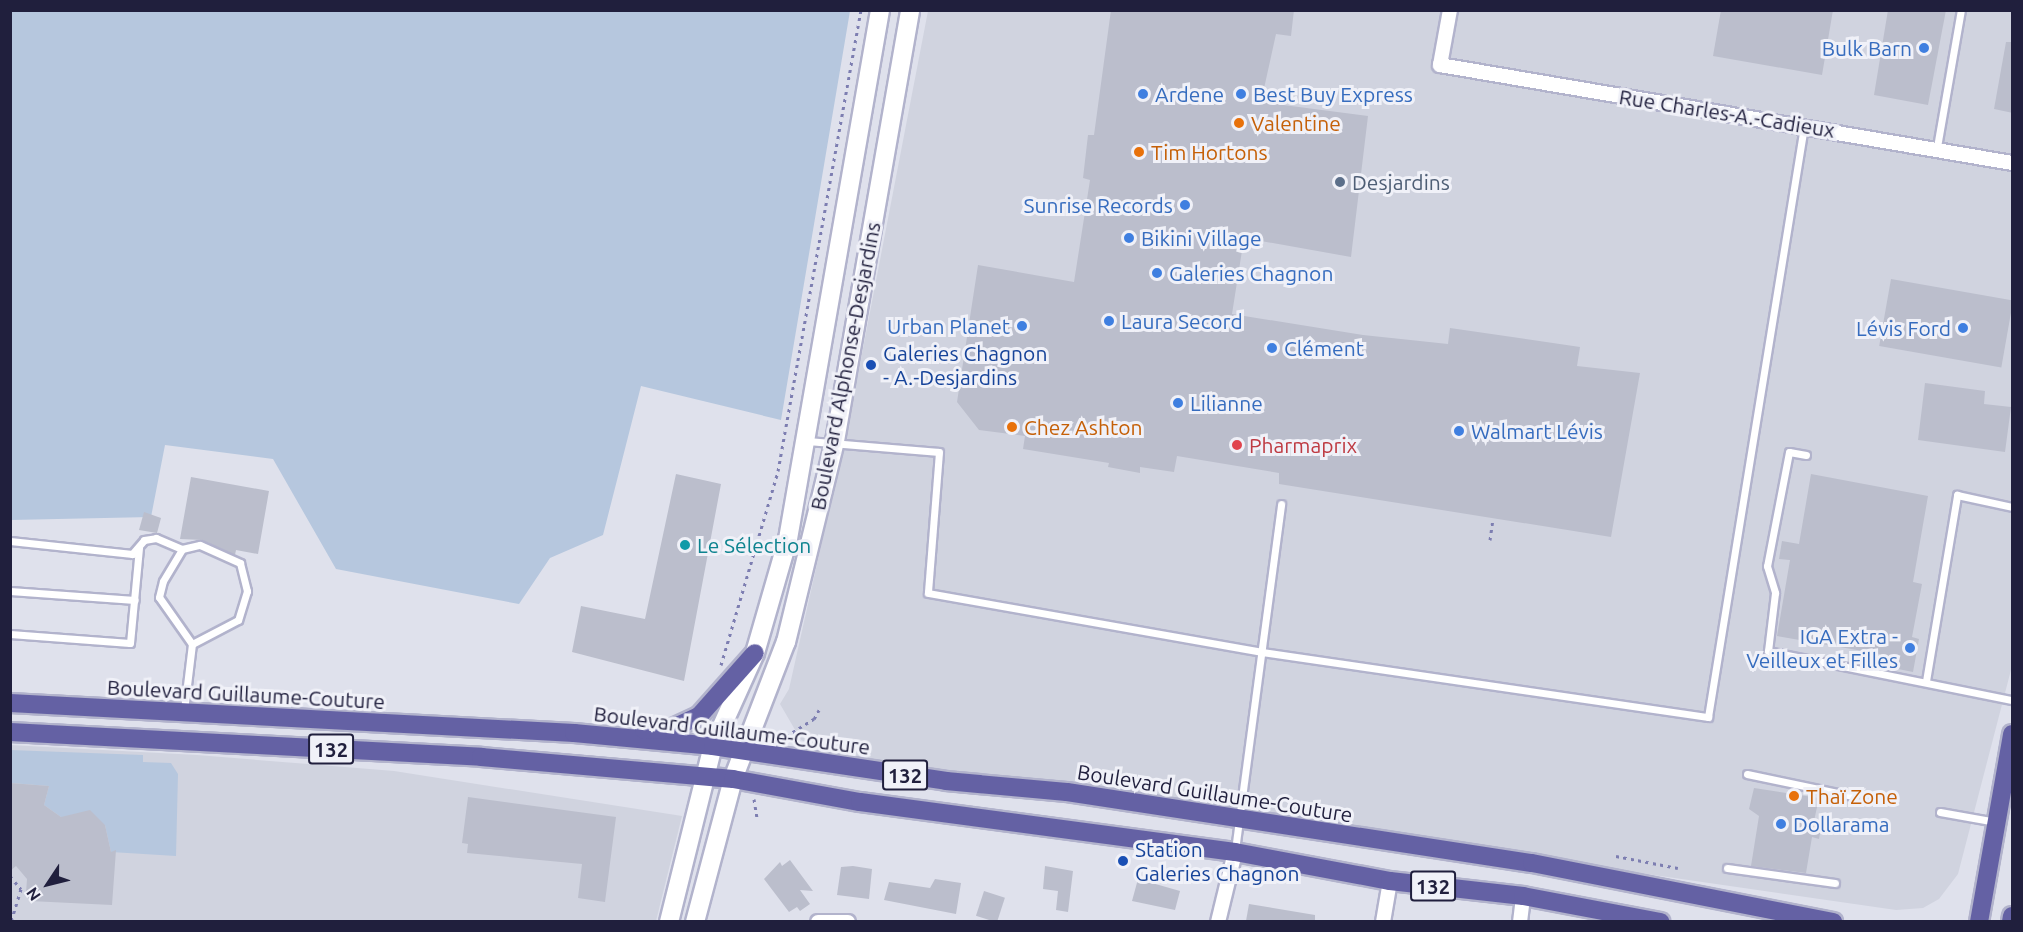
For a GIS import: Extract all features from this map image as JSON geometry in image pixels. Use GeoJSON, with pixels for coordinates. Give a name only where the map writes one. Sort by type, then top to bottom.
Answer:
{"type":"FeatureCollection","features":[{"type":"Feature","properties":{"kind":"main road","name":"Boulevard Alphonse-Desjardins"},"geometry":{"type":"LineString","coordinates":[[669,921],[703,777],[713,746],[755,653],[788,539],[880,10]]}},
{"type":"Feature","properties":{"kind":"main road","name":"Boulevard Alphonse-Desjardins"},"geometry":{"type":"LineString","coordinates":[[695,921],[733,779],[786,642],[834,441],[910,10]]}},
{"type":"Feature","properties":{"kind":"main road"},"geometry":{"type":"LineString","coordinates":[[574,734],[671,729],[686,724],[717,699],[755,653]]}},
{"type":"Feature","properties":{"kind":"main road","name":"Boulevard Guillaume-Couture"},"geometry":{"type":"LineString","coordinates":[[10,703],[574,734],[713,746],[946,781],[1066,792],[1532,863],[1833,921]]}},
{"type":"Feature","properties":{"kind":"main road","name":"132"},"geometry":{"type":"LineString","coordinates":[[10,732],[481,757],[733,779],[860,802],[1235,852],[1390,881],[1523,896],[1631,919],[1661,921]]}},
{"type":"Feature","properties":{"kind":"main road"},"geometry":{"type":"LineString","coordinates":[[1979,921],[2013,734]]}},
{"type":"Feature","properties":{"kind":"main road"},"geometry":{"type":"LineString","coordinates":[[2012,921],[2013,916]]}},
{"type":"Feature","properties":{"kind":"street","name":"Rue Charles-A.-Cadieux"},"geometry":{"type":"LineString","coordinates":[[1450,10],[1440,65],[1937,147],[2013,163]]}},
{"type":"Feature","properties":{"kind":"street"},"geometry":{"type":"LineString","coordinates":[[1218,921],[1235,852]]}},
{"type":"Feature","properties":{"kind":"street"},"geometry":{"type":"LineString","coordinates":[[1383,921],[1390,881]]}},
{"type":"Feature","properties":{"kind":"street"},"geometry":{"type":"LineString","coordinates":[[1520,921],[1523,896]]}},
{"type":"Feature","properties":{"kind":"street"},"geometry":{"type":"LineString","coordinates":[[818,921],[848,921]]}},
{"type":"Feature","properties":{"kind":"lane"},"geometry":{"type":"LineString","coordinates":[[1937,147],[1961,10]]}},
{"type":"Feature","properties":{"kind":"lane"},"geometry":{"type":"LineString","coordinates":[[805,441],[834,441],[939,452],[928,593],[1262,652],[1708,717],[1804,126]]}},
{"type":"Feature","properties":{"kind":"lane"},"geometry":{"type":"LineString","coordinates":[[1806,455],[1789,452],[1786,464],[1767,566],[1775,593],[1768,651],[2013,700]]}},
{"type":"Feature","properties":{"kind":"lane"},"geometry":{"type":"LineString","coordinates":[[1926,681],[1957,495],[2013,507]]}},
{"type":"Feature","properties":{"kind":"lane"},"geometry":{"type":"LineString","coordinates":[[1235,852],[1281,504]]}},
{"type":"Feature","properties":{"kind":"lane"},"geometry":{"type":"LineString","coordinates":[[10,541],[132,554],[144,540],[156,538],[182,549],[200,545],[240,563],[247,591],[238,620],[192,644]]}},
{"type":"Feature","properties":{"kind":"lane"},"geometry":{"type":"LineString","coordinates":[[10,634],[130,643],[139,547]]}},
{"type":"Feature","properties":{"kind":"lane"},"geometry":{"type":"LineString","coordinates":[[182,549],[163,581],[159,597],[192,644],[184,712]]}},
{"type":"Feature","properties":{"kind":"lane"},"geometry":{"type":"LineString","coordinates":[[10,591],[135,600]]}},
{"type":"Feature","properties":{"kind":"lane"},"geometry":{"type":"LineString","coordinates":[[1747,774],[1852,796]]}},
{"type":"Feature","properties":{"kind":"lane"},"geometry":{"type":"LineString","coordinates":[[1940,812],[1996,822]]}},
{"type":"Feature","properties":{"kind":"lane"},"geometry":{"type":"LineString","coordinates":[[1727,868],[1834,884]]}},
{"type":"Feature","properties":{"kind":"path"},"geometry":{"type":"LineString","coordinates":[[718,674],[778,471],[861,10]]}},
{"type":"Feature","properties":{"kind":"path"},"geometry":{"type":"LineString","coordinates":[[1490,540],[1493,518]]}},
{"type":"Feature","properties":{"kind":"path"},"geometry":{"type":"LineString","coordinates":[[779,741],[814,719],[820,708]]}},
{"type":"Feature","properties":{"kind":"path"},"geometry":{"type":"LineString","coordinates":[[744,801],[754,801],[757,818]]}},
{"type":"Feature","properties":{"kind":"path"},"geometry":{"type":"LineString","coordinates":[[1616,856],[1678,868]]}},
{"type":"Feature","properties":{"kind":"path"},"geometry":{"type":"LineString","coordinates":[[10,876],[21,889],[11,921]]}},
{"type":"Feature","properties":{"kind":"shaded area"},"geometry":{"type":"Polygon","coordinates":[[[10,11],[850,11],[781,420],[641,386],[603,535],[550,558],[519,604],[336,569],[273,459],[165,445],[151,517],[11,520],[10,11]]]}},
{"type":"Feature","properties":{"kind":"shaded area"},"geometry":{"type":"Polygon","coordinates":[[[928,11],[2012,11],[2012,666],[1958,874],[1939,899],[1923,908],[1896,910],[837,757],[801,740],[780,704],[789,689],[849,421],[928,11]]]}},
{"type":"Feature","properties":{"kind":"shaded area"},"geometry":{"type":"Polygon","coordinates":[[[10,745],[197,755],[394,771],[682,816],[656,921],[11,921],[10,745]]]}},
{"type":"Feature","properties":{"kind":"shaded area"},"geometry":{"type":"Polygon","coordinates":[[[10,750],[143,755],[143,762],[171,763],[178,774],[176,856],[111,852],[105,825],[61,817],[44,805],[49,786],[11,783],[10,750]]]}},
{"type":"Feature","properties":{"kind":"building","name":"Galeries Chagnon"},"geometry":{"type":"Polygon","coordinates":[[[1111,10],[1294,10],[1291,36],[1276,34],[1261,102],[1368,116],[1351,257],[1244,238],[1232,314],[1363,335],[1448,344],[1450,328],[1580,347],[1577,366],[1640,373],[1611,537],[1279,484],[1279,473],[1177,456],[1174,472],[1140,467],[1140,473],[1108,467],[1109,463],[1023,449],[1025,436],[979,430],[957,402],[978,265],[1074,282],[1090,180],[1083,178],[1088,135],[1094,135],[1111,10]]]}},
{"type":"Feature","properties":{"kind":"building"},"geometry":{"type":"Polygon","coordinates":[[[1721,10],[1833,10],[1822,75],[1713,56],[1721,10]]]}},
{"type":"Feature","properties":{"kind":"building"},"geometry":{"type":"Polygon","coordinates":[[[1888,10],[1946,10],[1928,105],[1874,95],[1888,10]]]}},
{"type":"Feature","properties":{"kind":"building"},"geometry":{"type":"Polygon","coordinates":[[[2006,42],[2013,42],[2013,113],[1994,109],[2006,42]]]}},
{"type":"Feature","properties":{"kind":"building"},"geometry":{"type":"Polygon","coordinates":[[[1891,279],[2012,300],[2001,367],[1879,346],[1891,279]]]}},
{"type":"Feature","properties":{"kind":"building"},"geometry":{"type":"Polygon","coordinates":[[[1925,383],[1985,391],[1984,404],[2011,407],[2005,452],[1918,440],[1925,383]]]}},
{"type":"Feature","properties":{"kind":"building","name":"Le Sélection"},"geometry":{"type":"Polygon","coordinates":[[[676,474],[721,484],[684,681],[572,652],[581,606],[645,619],[676,474]]]}},
{"type":"Feature","properties":{"kind":"building"},"geometry":{"type":"Polygon","coordinates":[[[1811,474],[1928,496],[1913,582],[1922,584],[1912,637],[1919,639],[1913,672],[1878,665],[1880,654],[1777,636],[1790,560],[1779,559],[1782,541],[1799,544],[1811,474]]]}},
{"type":"Feature","properties":{"kind":"building"},"geometry":{"type":"Polygon","coordinates":[[[191,477],[269,491],[258,554],[236,550],[235,555],[202,540],[180,539],[191,477]]]}},
{"type":"Feature","properties":{"kind":"building"},"geometry":{"type":"Polygon","coordinates":[[[144,512],[161,518],[157,533],[139,530],[144,512]]]}},
{"type":"Feature","properties":{"kind":"building"},"geometry":{"type":"Polygon","coordinates":[[[10,783],[49,786],[44,805],[61,817],[90,810],[105,825],[111,852],[116,850],[112,905],[30,901],[26,893],[27,879],[16,866],[10,871],[10,783]]]}},
{"type":"Feature","properties":{"kind":"building"},"geometry":{"type":"Polygon","coordinates":[[[1754,788],[1819,798],[1814,821],[1822,822],[1819,839],[1812,837],[1806,873],[1751,866],[1759,816],[1749,809],[1754,788]]]}},
{"type":"Feature","properties":{"kind":"building"},"geometry":{"type":"Polygon","coordinates":[[[468,797],[616,817],[605,902],[578,898],[582,864],[467,853],[468,844],[462,843],[468,797]]]}},
{"type":"Feature","properties":{"kind":"building"},"geometry":{"type":"Polygon","coordinates":[[[790,860],[813,891],[800,890],[810,904],[800,911],[797,907],[789,912],[764,879],[780,862],[782,866],[790,860]]]}},
{"type":"Feature","properties":{"kind":"building"},"geometry":{"type":"Polygon","coordinates":[[[1045,866],[1073,871],[1068,912],[1056,910],[1058,891],[1043,889],[1045,866]]]}},
{"type":"Feature","properties":{"kind":"building"},"geometry":{"type":"Polygon","coordinates":[[[841,867],[872,869],[869,899],[837,895],[841,867]]]}},
{"type":"Feature","properties":{"kind":"building"},"geometry":{"type":"Polygon","coordinates":[[[935,879],[961,883],[956,914],[884,900],[889,882],[930,888],[935,879]]]}},
{"type":"Feature","properties":{"kind":"building"},"geometry":{"type":"Polygon","coordinates":[[[1138,879],[1180,891],[1175,910],[1132,901],[1138,879]]]}},
{"type":"Feature","properties":{"kind":"building"},"geometry":{"type":"Polygon","coordinates":[[[984,891],[1005,898],[997,922],[976,916],[984,891]]]}},
{"type":"Feature","properties":{"kind":"building"},"geometry":{"type":"Polygon","coordinates":[[[1249,904],[1315,915],[1315,921],[1246,921],[1249,904]]]}},
{"type":"Feature","properties":{"kind":"place","name":"Bulk Barn"},"geometry":{"type":"Point","coordinates":[1924,48]}},
{"type":"Feature","properties":{"kind":"place","name":"Ardene"},"geometry":{"type":"Point","coordinates":[1143,94]}},
{"type":"Feature","properties":{"kind":"place","name":"Best Buy Express"},"geometry":{"type":"Point","coordinates":[1241,94]}},
{"type":"Feature","properties":{"kind":"place","name":"Valentine"},"geometry":{"type":"Point","coordinates":[1239,123]}},
{"type":"Feature","properties":{"kind":"place","name":"Tim Hortons"},"geometry":{"type":"Point","coordinates":[1139,152]}},
{"type":"Feature","properties":{"kind":"place","name":"Desjardins"},"geometry":{"type":"Point","coordinates":[1340,182]}},
{"type":"Feature","properties":{"kind":"place","name":"Sunrise Records"},"geometry":{"type":"Point","coordinates":[1185,205]}},
{"type":"Feature","properties":{"kind":"place","name":"Bikini Village"},"geometry":{"type":"Point","coordinates":[1129,238]}},
{"type":"Feature","properties":{"kind":"place","name":"Galeries Chagnon"},"geometry":{"type":"Point","coordinates":[1157,273]}},
{"type":"Feature","properties":{"kind":"place","name":"Laura Secord"},"geometry":{"type":"Point","coordinates":[1109,321]}},
{"type":"Feature","properties":{"kind":"place","name":"Urban Planet"},"geometry":{"type":"Point","coordinates":[1022,326]}},
{"type":"Feature","properties":{"kind":"place","name":"Lévis Ford"},"geometry":{"type":"Point","coordinates":[1963,328]}},
{"type":"Feature","properties":{"kind":"place","name":"Clément"},"geometry":{"type":"Point","coordinates":[1272,348]}},
{"type":"Feature","properties":{"kind":"place","name":"Galeries Chagnon - A.-Desjardins"},"geometry":{"type":"Point","coordinates":[871,365]}},
{"type":"Feature","properties":{"kind":"place","name":"Lilianne"},"geometry":{"type":"Point","coordinates":[1178,403]}},
{"type":"Feature","properties":{"kind":"place","name":"Chez Ashton"},"geometry":{"type":"Point","coordinates":[1012,427]}},
{"type":"Feature","properties":{"kind":"place","name":"Walmart Lévis"},"geometry":{"type":"Point","coordinates":[1459,431]}},
{"type":"Feature","properties":{"kind":"place","name":"Pharmaprix"},"geometry":{"type":"Point","coordinates":[1237,445]}},
{"type":"Feature","properties":{"kind":"place","name":"Le Sélection"},"geometry":{"type":"Point","coordinates":[685,545]}},
{"type":"Feature","properties":{"kind":"place","name":"IGA Extra - Veilleux et Filles"},"geometry":{"type":"Point","coordinates":[1910,648]}},
{"type":"Feature","properties":{"kind":"place","name":"Thaï Zone"},"geometry":{"type":"Point","coordinates":[1794,796]}},
{"type":"Feature","properties":{"kind":"place","name":"Dollarama"},"geometry":{"type":"Point","coordinates":[1781,824]}},
{"type":"Feature","properties":{"kind":"place","name":"Station Galeries Chagnon"},"geometry":{"type":"Point","coordinates":[1123,861]}}]}
